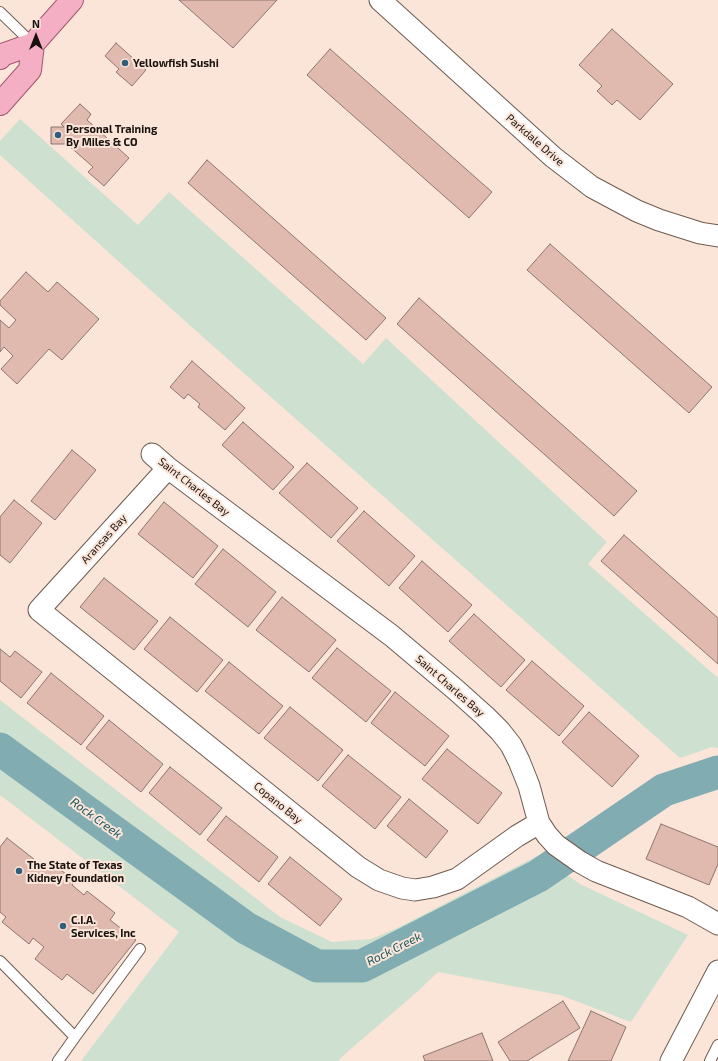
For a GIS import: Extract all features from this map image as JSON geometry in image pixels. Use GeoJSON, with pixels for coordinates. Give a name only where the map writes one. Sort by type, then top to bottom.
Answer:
{"type":"FeatureCollection","features":[{"type":"Feature","properties":{"kind":"main road"},"geometry":{"type":"LineString","coordinates":[[0,58],[2,55],[33,44],[72,0]]}},
{"type":"Feature","properties":{"kind":"main road"},"geometry":{"type":"LineString","coordinates":[[0,104],[30,70],[33,44]]}},
{"type":"Feature","properties":{"kind":"street","name":"Parkdale Drive"},"geometry":{"type":"LineString","coordinates":[[380,0],[553,157],[592,187],[637,211],[659,220],[700,233],[718,236]]}},
{"type":"Feature","properties":{"kind":"street","name":"Saint Charles Bay"},"geometry":{"type":"LineString","coordinates":[[152,454],[168,468],[392,636],[485,716],[511,745],[529,786],[539,823],[556,845],[596,871],[688,908],[718,924]]}},
{"type":"Feature","properties":{"kind":"street","name":"Aransas Bay"},"geometry":{"type":"LineString","coordinates":[[39,610],[168,468]]}},
{"type":"Feature","properties":{"kind":"street","name":"Copano Bay"},"geometry":{"type":"LineString","coordinates":[[39,610],[351,862],[379,880],[402,888],[415,890],[433,887],[456,880],[517,836],[539,823]]}},
{"type":"Feature","properties":{"kind":"street"},"geometry":{"type":"LineString","coordinates":[[671,1061],[712,996],[718,971]]}},
{"type":"Feature","properties":{"kind":"lane"},"geometry":{"type":"LineString","coordinates":[[0,12],[33,44]]}},
{"type":"Feature","properties":{"kind":"lane"},"geometry":{"type":"LineString","coordinates":[[58,1061],[140,949]]}},
{"type":"Feature","properties":{"kind":"lane"},"geometry":{"type":"LineString","coordinates":[[0,961],[75,1037]]}},
{"type":"Feature","properties":{"kind":"lane"},"geometry":{"type":"LineString","coordinates":[[710,1061],[718,1045]]}},
{"type":"Feature","properties":{"kind":"green space"},"geometry":{"type":"Polygon","coordinates":[[[20,119],[138,225],[169,192],[363,364],[386,338],[607,542],[588,564],[718,678],[718,748],[712,747],[680,758],[204,338],[0,155],[0,141],[20,119]]]}},
{"type":"Feature","properties":{"kind":"green space"},"geometry":{"type":"Polygon","coordinates":[[[0,700],[280,917],[332,942],[371,939],[397,928],[539,855],[580,884],[688,935],[631,1022],[560,995],[438,972],[338,1061],[81,1061],[179,932],[0,795],[0,700]]]}},
{"type":"Feature","properties":{"kind":"building"},"geometry":{"type":"Polygon","coordinates":[[[179,0],[277,0],[233,48],[179,0]]]}},
{"type":"Feature","properties":{"kind":"building"},"geometry":{"type":"Polygon","coordinates":[[[612,29],[673,84],[640,120],[617,100],[612,105],[597,91],[602,86],[579,65],[612,29]]]}},
{"type":"Feature","properties":{"kind":"building","name":"Yellowfish Sushi"},"geometry":{"type":"Polygon","coordinates":[[[116,43],[146,70],[132,86],[116,72],[119,69],[105,56],[116,43]]]}},
{"type":"Feature","properties":{"kind":"building"},"geometry":{"type":"Polygon","coordinates":[[[330,49],[492,192],[469,218],[307,75],[330,49]]]}},
{"type":"Feature","properties":{"kind":"building"},"geometry":{"type":"Polygon","coordinates":[[[80,104],[91,114],[87,120],[129,158],[104,186],[88,172],[93,167],[67,144],[51,144],[51,127],[64,127],[61,124],[80,104]]]}},
{"type":"Feature","properties":{"kind":"building"},"geometry":{"type":"Polygon","coordinates":[[[207,160],[386,318],[366,340],[188,183],[207,160]]]}},
{"type":"Feature","properties":{"kind":"building"},"geometry":{"type":"Polygon","coordinates":[[[550,244],[712,387],[689,413],[527,270],[550,244]]]}},
{"type":"Feature","properties":{"kind":"building"},"geometry":{"type":"Polygon","coordinates":[[[26,272],[48,292],[57,282],[99,319],[62,360],[49,349],[17,384],[1,369],[13,356],[4,347],[0,352],[0,320],[9,328],[16,320],[0,305],[0,301],[26,272]]]}},
{"type":"Feature","properties":{"kind":"building"},"geometry":{"type":"Polygon","coordinates":[[[419,298],[637,491],[614,516],[397,324],[419,298]]]}},
{"type":"Feature","properties":{"kind":"building"},"geometry":{"type":"Polygon","coordinates":[[[192,361],[245,408],[225,430],[198,407],[200,404],[188,394],[184,399],[170,387],[192,361]]]}},
{"type":"Feature","properties":{"kind":"building"},"geometry":{"type":"Polygon","coordinates":[[[243,422],[294,467],[273,490],[222,445],[243,422]]]}},
{"type":"Feature","properties":{"kind":"building"},"geometry":{"type":"Polygon","coordinates":[[[72,450],[96,470],[55,520],[31,501],[72,450]]]}},
{"type":"Feature","properties":{"kind":"building"},"geometry":{"type":"Polygon","coordinates":[[[307,463],[358,508],[331,538],[279,493],[307,463]]]}},
{"type":"Feature","properties":{"kind":"building"},"geometry":{"type":"Polygon","coordinates":[[[14,500],[42,523],[10,563],[0,555],[0,517],[14,500]]]}},
{"type":"Feature","properties":{"kind":"building"},"geometry":{"type":"Polygon","coordinates":[[[164,502],[218,546],[193,578],[138,534],[164,502]]]}},
{"type":"Feature","properties":{"kind":"building"},"geometry":{"type":"Polygon","coordinates":[[[364,511],[415,556],[389,586],[337,541],[364,511]]]}},
{"type":"Feature","properties":{"kind":"building"},"geometry":{"type":"Polygon","coordinates":[[[624,535],[718,618],[718,664],[601,561],[624,535]]]}},
{"type":"Feature","properties":{"kind":"building"},"geometry":{"type":"Polygon","coordinates":[[[223,549],[276,592],[248,627],[195,584],[223,549]]]}},
{"type":"Feature","properties":{"kind":"building"},"geometry":{"type":"Polygon","coordinates":[[[422,561],[472,605],[448,632],[399,588],[422,561]]]}},
{"type":"Feature","properties":{"kind":"building"},"geometry":{"type":"Polygon","coordinates":[[[104,578],[158,621],[134,650],[80,607],[104,578]]]}},
{"type":"Feature","properties":{"kind":"building"},"geometry":{"type":"Polygon","coordinates":[[[282,597],[336,640],[309,672],[256,630],[282,597]]]}},
{"type":"Feature","properties":{"kind":"building"},"geometry":{"type":"Polygon","coordinates":[[[474,614],[525,660],[501,687],[449,641],[474,614]]]}},
{"type":"Feature","properties":{"kind":"building"},"geometry":{"type":"Polygon","coordinates":[[[170,617],[223,660],[197,692],[144,649],[170,617]]]}},
{"type":"Feature","properties":{"kind":"building"},"geometry":{"type":"Polygon","coordinates":[[[337,648],[391,691],[366,722],[312,678],[337,648]]]}},
{"type":"Feature","properties":{"kind":"building"},"geometry":{"type":"Polygon","coordinates":[[[0,649],[10,657],[15,651],[42,672],[21,698],[0,681],[0,649]]]}},
{"type":"Feature","properties":{"kind":"building"},"geometry":{"type":"Polygon","coordinates":[[[532,661],[584,706],[559,736],[506,690],[532,661]]]}},
{"type":"Feature","properties":{"kind":"building"},"geometry":{"type":"Polygon","coordinates":[[[229,662],[283,706],[259,734],[205,691],[229,662]]]}},
{"type":"Feature","properties":{"kind":"building"},"geometry":{"type":"Polygon","coordinates":[[[51,673],[104,716],[81,745],[27,703],[51,673]]]}},
{"type":"Feature","properties":{"kind":"building"},"geometry":{"type":"Polygon","coordinates":[[[395,692],[449,736],[425,766],[371,723],[395,692]]]}},
{"type":"Feature","properties":{"kind":"building"},"geometry":{"type":"Polygon","coordinates":[[[290,707],[343,750],[318,781],[264,738],[290,707]]]}},
{"type":"Feature","properties":{"kind":"building"},"geometry":{"type":"Polygon","coordinates":[[[589,712],[639,756],[612,787],[562,742],[589,712]]]}},
{"type":"Feature","properties":{"kind":"building"},"geometry":{"type":"Polygon","coordinates":[[[109,720],[163,764],[141,792],[86,748],[109,720]]]}},
{"type":"Feature","properties":{"kind":"building"},"geometry":{"type":"Polygon","coordinates":[[[447,749],[502,793],[478,824],[422,779],[447,749]]]}},
{"type":"Feature","properties":{"kind":"building"},"geometry":{"type":"Polygon","coordinates":[[[348,755],[401,797],[375,829],[322,786],[348,755]]]}},
{"type":"Feature","properties":{"kind":"building"},"geometry":{"type":"Polygon","coordinates":[[[170,767],[222,808],[200,835],[149,793],[170,767]]]}},
{"type":"Feature","properties":{"kind":"building"},"geometry":{"type":"Polygon","coordinates":[[[409,799],[448,831],[426,858],[387,826],[409,799]]]}},
{"type":"Feature","properties":{"kind":"building"},"geometry":{"type":"Polygon","coordinates":[[[226,816],[278,857],[259,882],[207,840],[226,816]]]}},
{"type":"Feature","properties":{"kind":"building"},"geometry":{"type":"Polygon","coordinates":[[[661,824],[718,847],[718,864],[709,885],[646,859],[661,824]]]}},
{"type":"Feature","properties":{"kind":"building"},"geometry":{"type":"Polygon","coordinates":[[[7,838],[44,867],[49,861],[75,881],[72,885],[84,895],[87,891],[115,913],[110,920],[136,940],[93,994],[67,974],[62,980],[35,959],[44,947],[33,938],[29,944],[2,922],[6,917],[0,912],[0,847],[7,838]]]}},
{"type":"Feature","properties":{"kind":"building"},"geometry":{"type":"Polygon","coordinates":[[[290,857],[342,899],[320,926],[268,884],[290,857]]]}},
{"type":"Feature","properties":{"kind":"building"},"geometry":{"type":"Polygon","coordinates":[[[563,1001],[580,1028],[527,1061],[510,1061],[498,1042],[563,1001]]]}},
{"type":"Feature","properties":{"kind":"building"},"geometry":{"type":"Polygon","coordinates":[[[591,1011],[626,1027],[611,1061],[568,1061],[591,1011]]]}},
{"type":"Feature","properties":{"kind":"building"},"geometry":{"type":"Polygon","coordinates":[[[482,1033],[493,1061],[425,1061],[423,1056],[482,1033]]]}},
{"type":"Feature","properties":{"kind":"waterway","name":"Rock Creek"},"geometry":{"type":"LineString","coordinates":[[0,749],[246,928],[317,966],[362,966],[538,876],[664,790],[718,772]]}},
{"type":"Feature","properties":{"kind":"place","name":"Yellowfish Sushi"},"geometry":{"type":"Point","coordinates":[125,63]}},
{"type":"Feature","properties":{"kind":"place","name":"Personal Training By Miles & CO"},"geometry":{"type":"Point","coordinates":[58,135]}},
{"type":"Feature","properties":{"kind":"place","name":"The State of Texas Kidney Foundation"},"geometry":{"type":"Point","coordinates":[19,871]}},
{"type":"Feature","properties":{"kind":"place","name":"C.I.A. Services, Inc"},"geometry":{"type":"Point","coordinates":[63,926]}}]}
